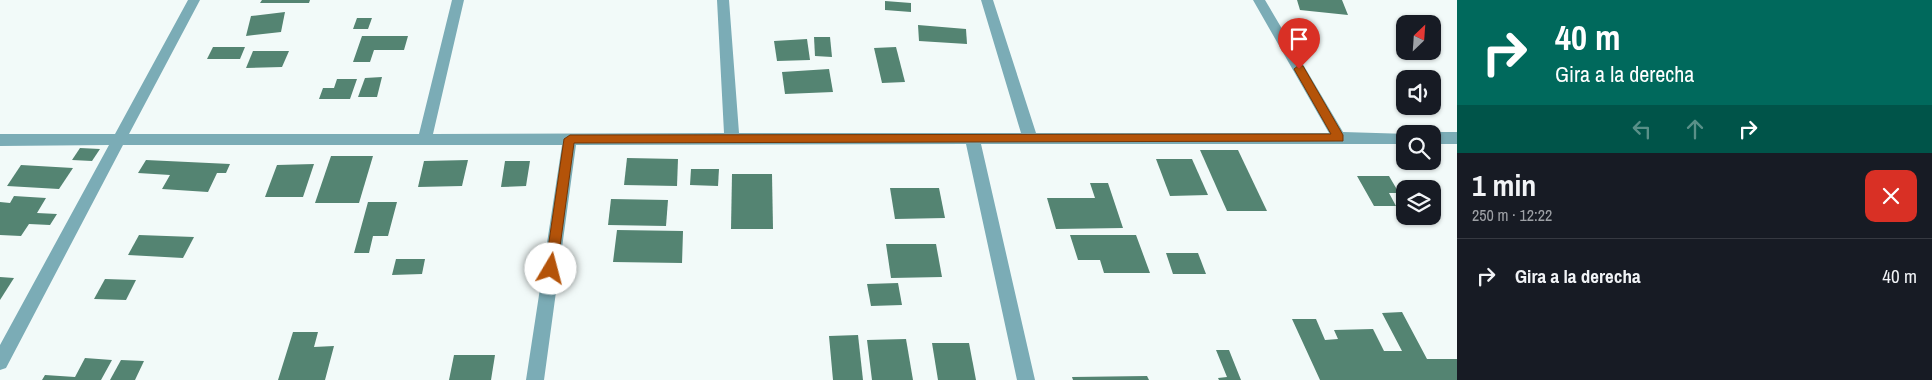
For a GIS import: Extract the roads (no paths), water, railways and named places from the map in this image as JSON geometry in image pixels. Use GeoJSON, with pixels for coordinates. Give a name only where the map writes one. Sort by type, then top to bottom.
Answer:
{"type":"FeatureCollection","features":[{"type":"Feature","properties":{"kind":"street"},"geometry":{"type":"LineString","coordinates":[[0,362],[194,0]]}},
{"type":"Feature","properties":{"kind":"street"},"geometry":{"type":"LineString","coordinates":[[425,139],[458,0]]}},
{"type":"Feature","properties":{"kind":"street"},"geometry":{"type":"LineString","coordinates":[[723,0],[732,139]]}},
{"type":"Feature","properties":{"kind":"street"},"geometry":{"type":"LineString","coordinates":[[987,0],[1030,138]]}},
{"type":"Feature","properties":{"kind":"street"},"geometry":{"type":"LineString","coordinates":[[1259,0],[1339,138]]}},
{"type":"Feature","properties":{"kind":"street"},"geometry":{"type":"LineString","coordinates":[[972,138],[1026,380]]}},
{"type":"Feature","properties":{"kind":"street"},"geometry":{"type":"LineString","coordinates":[[0,140],[1396,138]]}},
{"type":"Feature","properties":{"kind":"street"},"geometry":{"type":"LineString","coordinates":[[1441,138],[1457,138]]}},
{"type":"Feature","properties":{"kind":"street"},"geometry":{"type":"LineString","coordinates":[[535,380],[570,139]]}}]}
